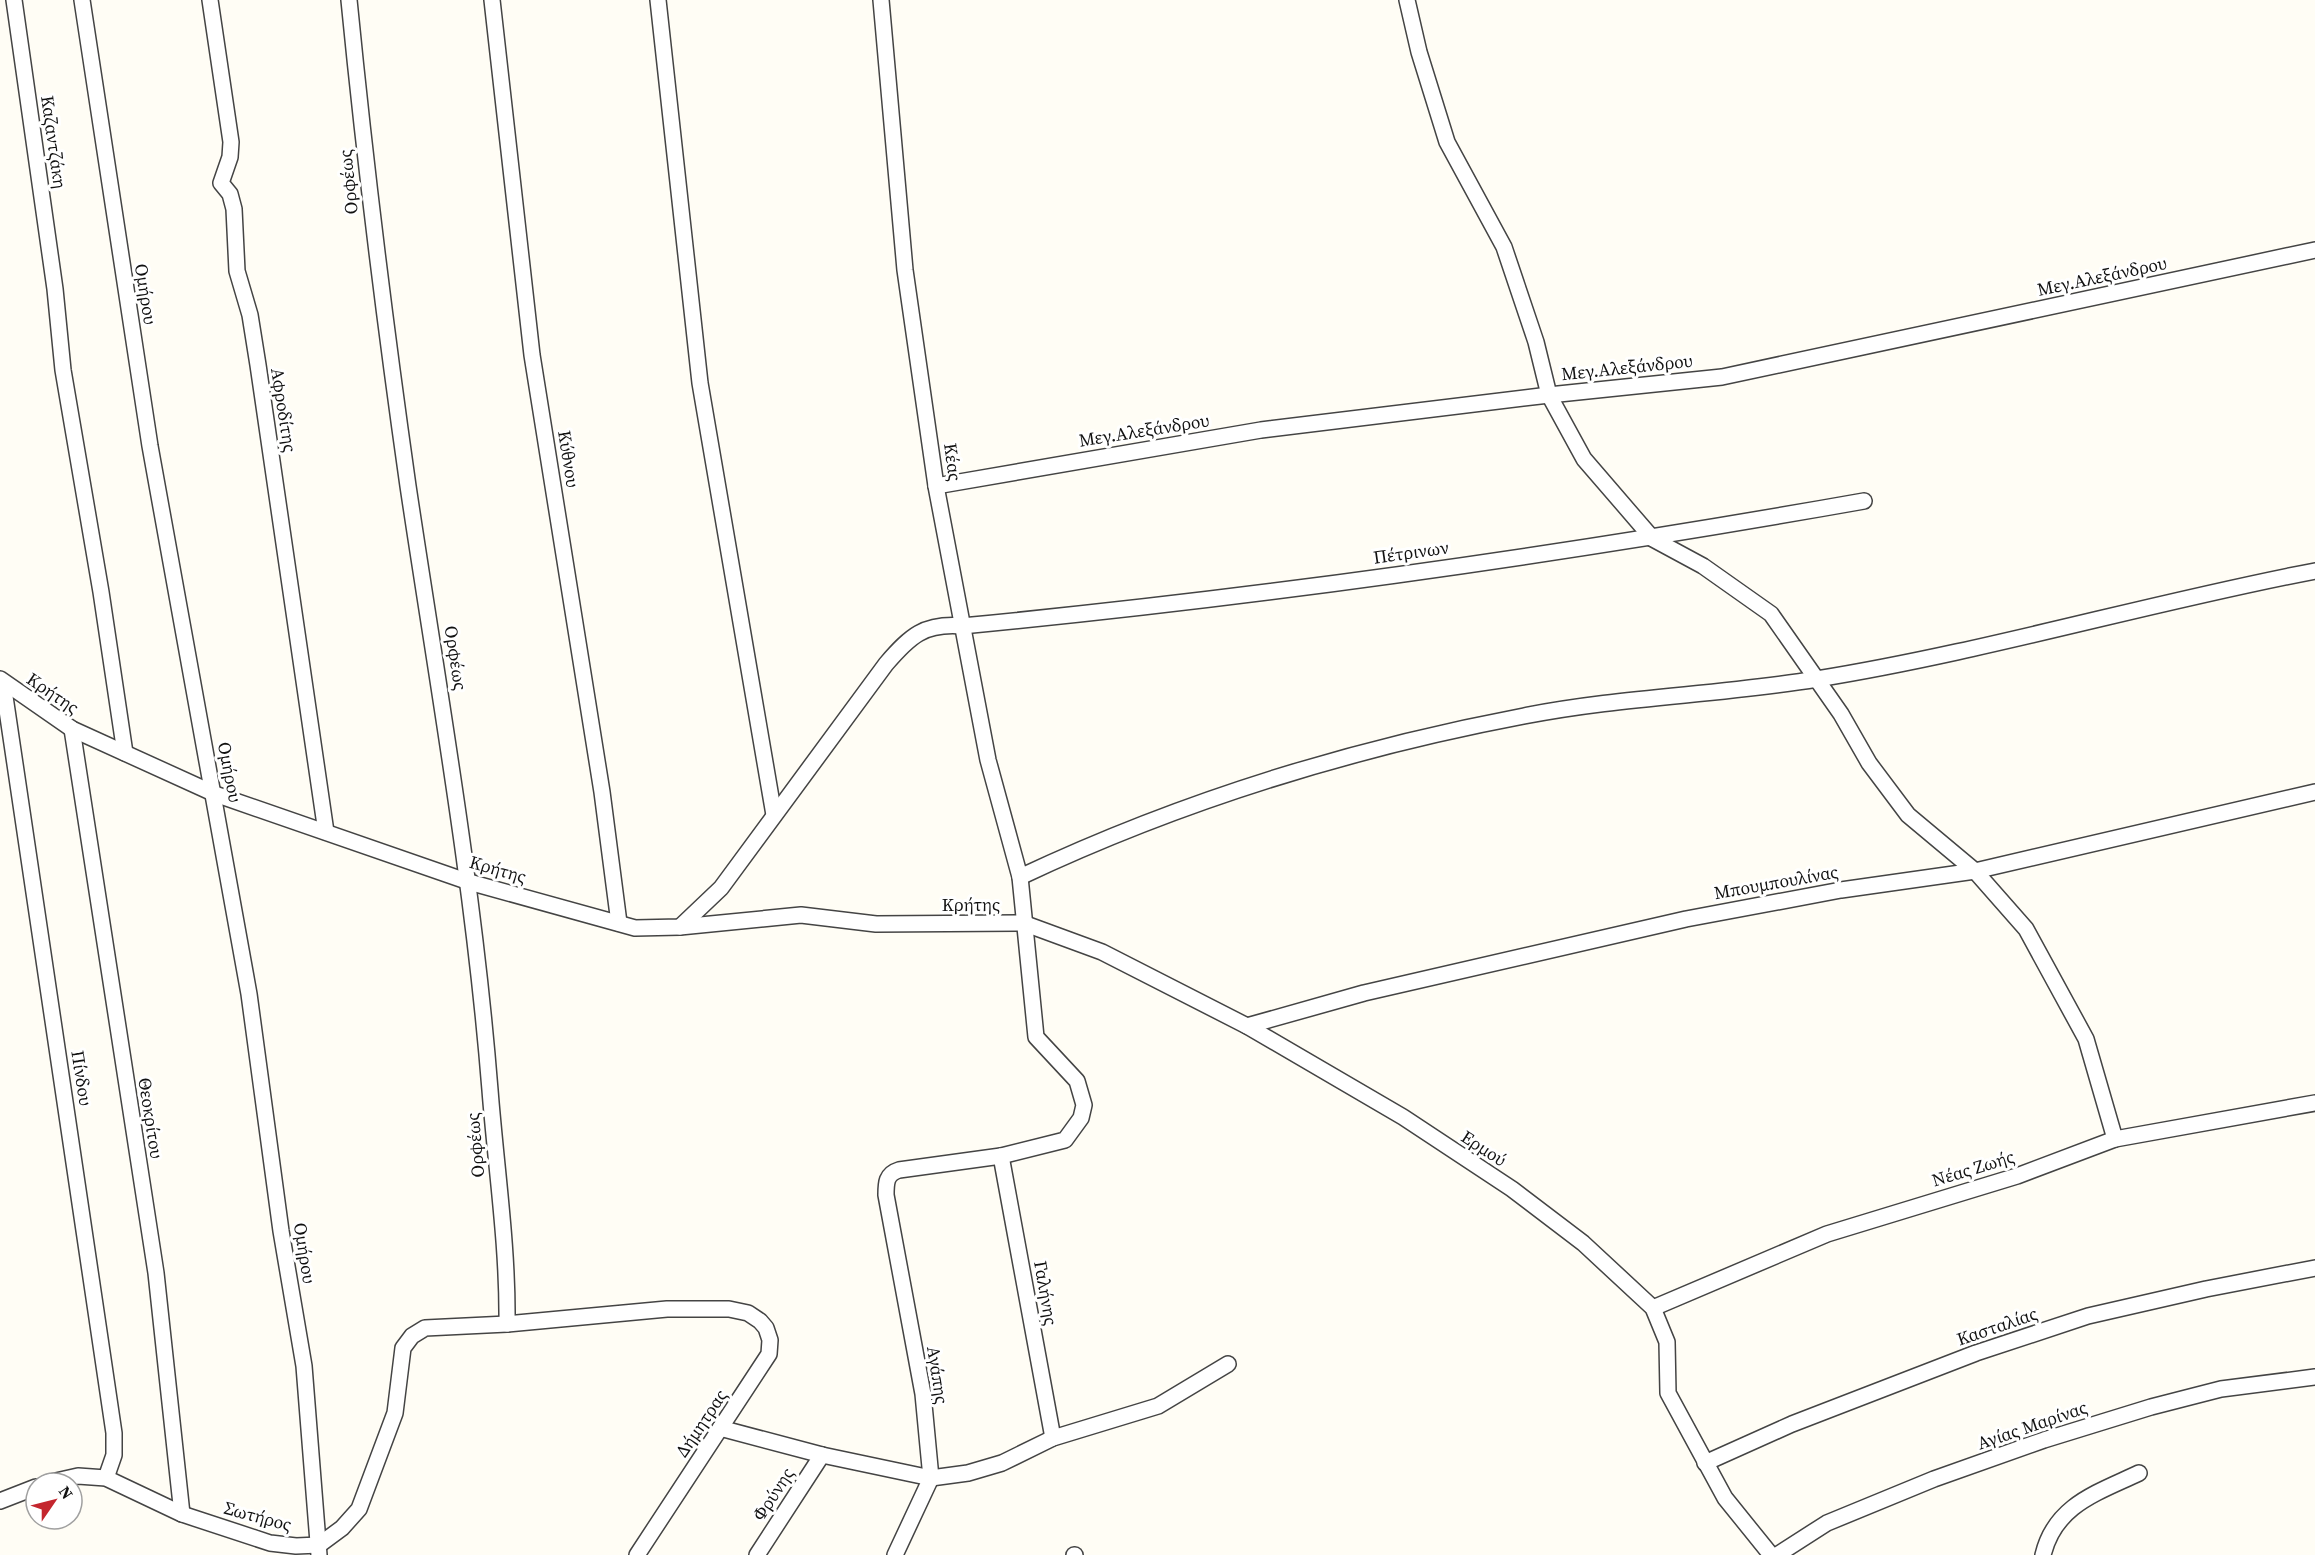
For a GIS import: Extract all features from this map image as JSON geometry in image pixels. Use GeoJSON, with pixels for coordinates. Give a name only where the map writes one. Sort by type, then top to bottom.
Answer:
{"type":"FeatureCollection","features":[{"type":"Feature","properties":{"kind":"street","name":"Καζαντζάκη"},"geometry":{"type":"LineString","coordinates":[[14,0],[55,289],[63,370],[125,753]]}},
{"type":"Feature","properties":{"kind":"street","name":"Ομήρου"},"geometry":{"type":"LineString","coordinates":[[82,0],[88,59],[150,446],[186,649],[215,794],[249,994],[281,1231],[304,1366],[319,1550]]}},
{"type":"Feature","properties":{"kind":"street","name":"Αφροδίτης"},"geometry":{"type":"LineString","coordinates":[[210,0],[231,142],[230,157],[221,183],[230,194],[234,209],[237,271],[250,315],[258,365],[326,832]]}},
{"type":"Feature","properties":{"kind":"street","name":"Ορφέως"},"geometry":{"type":"LineString","coordinates":[[349,0],[367,188],[408,487],[469,882],[483,1000],[508,1275],[507,1324]]}},
{"type":"Feature","properties":{"kind":"street","name":"Κύθνου"},"geometry":{"type":"LineString","coordinates":[[492,0],[532,355],[602,792],[619,923]]}},
{"type":"Feature","properties":{"kind":"street"},"geometry":{"type":"LineString","coordinates":[[658,0],[700,382],[774,815]]}},
{"type":"Feature","properties":{"kind":"street","name":"Κέας"},"geometry":{"type":"LineString","coordinates":[[881,0],[905,270],[936,486],[988,760],[1020,877],[1036,1037],[1077,1081],[1084,1105],[1081,1118],[1065,1140],[1002,1156],[899,1170],[889,1175],[886,1195]]}},
{"type":"Feature","properties":{"kind":"street"},"geometry":{"type":"LineString","coordinates":[[1407,0],[1419,52],[1447,142],[1504,247],[1536,342],[1549,394],[1584,459],[1653,538],[1703,566],[1771,615],[1841,714],[1869,764],[1908,815],[1975,871],[2026,929],[2059,985],[2086,1039],[2115,1139]]}},
{"type":"Feature","properties":{"kind":"street","name":"Μεγ.Αλεξάνδρου"},"geometry":{"type":"LineString","coordinates":[[936,486],[1261,430],[1549,394],[1722,377],[2315,250]]}},
{"type":"Feature","properties":{"kind":"street","name":"Πέτρινων"},"geometry":{"type":"LineString","coordinates":[[680,927],[721,888],[904,643],[919,632],[941,624],[962,626],[1133,610],[1653,538],[1864,501]]}},
{"type":"Feature","properties":{"kind":"street"},"geometry":{"type":"LineString","coordinates":[[1020,877],[1087,845],[1175,810],[1259,781],[1408,740],[1527,715],[1816,679],[2060,630],[2315,571]]}},
{"type":"Feature","properties":{"kind":"street","name":"Κρήτης"},"geometry":{"type":"LineString","coordinates":[[2,681],[72,729],[215,794],[469,882],[635,928],[680,927],[801,915],[876,924],[1023,923]]}},
{"type":"Feature","properties":{"kind":"street","name":"Πίνδου"},"geometry":{"type":"LineString","coordinates":[[2,681],[114,1433],[114,1455],[106,1478]]}},
{"type":"Feature","properties":{"kind":"street","name":"Θεοκρίτου"},"geometry":{"type":"LineString","coordinates":[[72,729],[156,1273],[182,1514]]}},
{"type":"Feature","properties":{"kind":"street","name":"Μπουμπουλίνας"},"geometry":{"type":"LineString","coordinates":[[1247,1026],[1364,993],[1686,919],[1840,890],[1975,871],[2315,792]]}},
{"type":"Feature","properties":{"kind":"street","name":"Ερμού"},"geometry":{"type":"LineString","coordinates":[[1023,923],[1102,952],[1247,1026],[1403,1117],[1512,1189],[1583,1243],[1653,1308],[1667,1342],[1668,1393],[1725,1498],[1771,1555]]}},
{"type":"Feature","properties":{"kind":"street","name":"Νέας Ζωής"},"geometry":{"type":"LineString","coordinates":[[1653,1308],[1827,1234],[2017,1176],[2115,1139],[2315,1103]]}},
{"type":"Feature","properties":{"kind":"street","name":"Γαλήνης"},"geometry":{"type":"LineString","coordinates":[[1002,1156],[1053,1438]]}},
{"type":"Feature","properties":{"kind":"street","name":"Αγάπης"},"geometry":{"type":"LineString","coordinates":[[886,1195],[923,1394],[931,1478]]}},
{"type":"Feature","properties":{"kind":"street","name":"Κασταλίας"},"geometry":{"type":"LineString","coordinates":[[1705,1463],[1792,1424],[1976,1353],[2088,1316],[2206,1289],[2315,1268]]}},
{"type":"Feature","properties":{"kind":"street","name":"Δήμητρας"},"geometry":{"type":"LineString","coordinates":[[507,1324],[667,1309],[729,1309],[748,1313],[766,1328],[770,1340],[769,1354],[747,1391],[720,1428],[643,1554]]}},
{"type":"Feature","properties":{"kind":"street"},"geometry":{"type":"LineString","coordinates":[[319,1550],[359,1509],[394,1413],[403,1348],[412,1336],[425,1328],[507,1324]]}},
{"type":"Feature","properties":{"kind":"street"},"geometry":{"type":"LineString","coordinates":[[720,1428],[822,1455],[931,1478],[968,1473],[1002,1463],[1053,1438],[1158,1406],[1228,1364]]}},
{"type":"Feature","properties":{"kind":"street","name":"Αγίας Μαρίνας"},"geometry":{"type":"LineString","coordinates":[[1777,1555],[1827,1523],[1934,1479],[2044,1440],[2151,1407],[2221,1389],[2315,1377]]}},
{"type":"Feature","properties":{"kind":"street","name":"Φρύνης"},"geometry":{"type":"LineString","coordinates":[[757,1555],[822,1455]]}},
{"type":"Feature","properties":{"kind":"street"},"geometry":{"type":"LineString","coordinates":[[2043,1555],[2047,1538],[2066,1511],[2098,1492],[2139,1473]]}},
{"type":"Feature","properties":{"kind":"street","name":"Σωτήρος"},"geometry":{"type":"LineString","coordinates":[[84,1476],[106,1478],[182,1514],[270,1543],[319,1550]]}},
{"type":"Feature","properties":{"kind":"street"},"geometry":{"type":"LineString","coordinates":[[895,1555],[931,1478]]}},
{"type":"Feature","properties":{"kind":"street"},"geometry":{"type":"LineString","coordinates":[[0,1501],[24,1492]]}}]}
